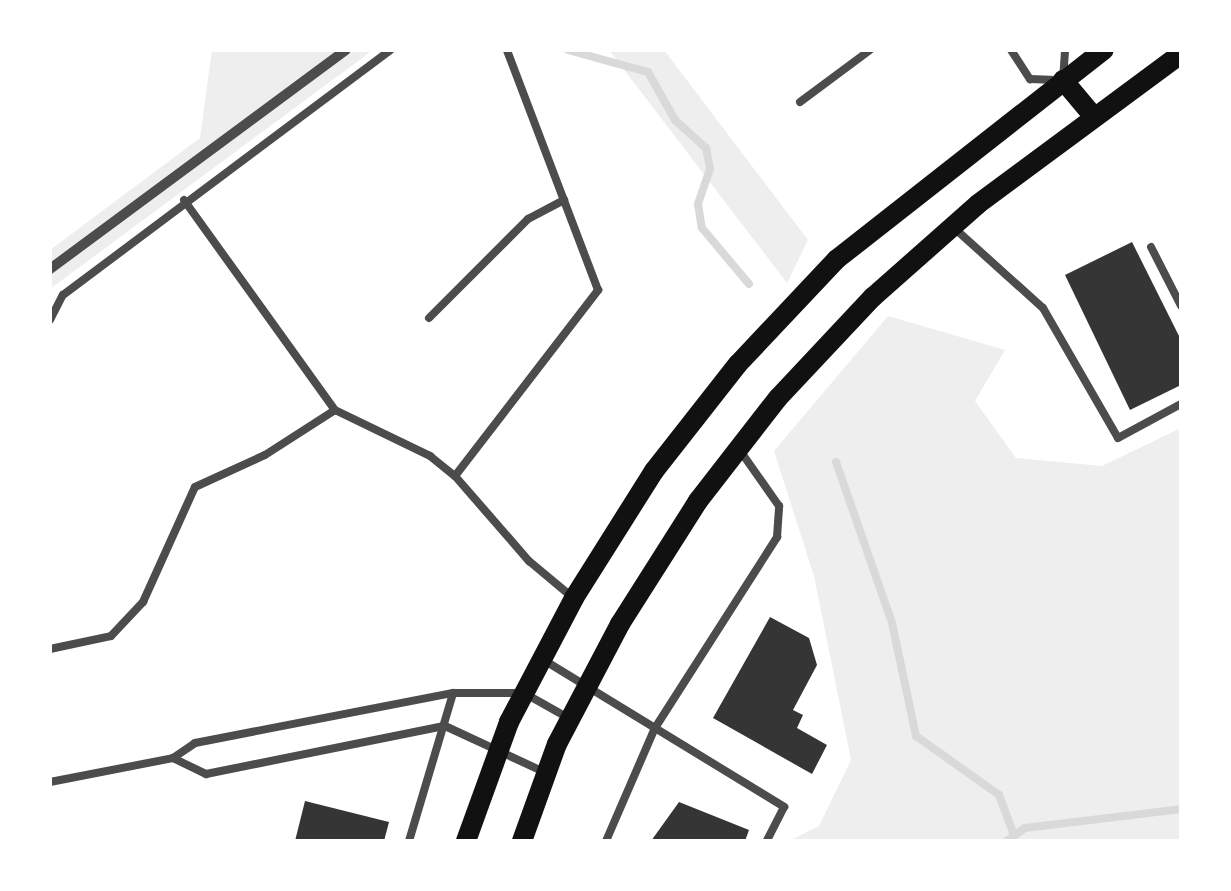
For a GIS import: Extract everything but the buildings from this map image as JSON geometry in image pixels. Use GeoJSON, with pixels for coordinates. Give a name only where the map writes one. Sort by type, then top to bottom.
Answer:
{"type":"FeatureCollection","features":[{"type":"Feature","properties":{"kind":"main road"},"geometry":{"type":"LineString","coordinates":[[466,841],[498,751],[574,598],[654,471],[738,364],[837,259],[1104,50]]}},
{"type":"Feature","properties":{"kind":"main road"},"geometry":{"type":"LineString","coordinates":[[522,841],[546,773],[587,686],[688,516],[738,448],[873,297],[953,227],[1181,54]]}},
{"type":"Feature","properties":{"kind":"main road"},"geometry":{"type":"LineString","coordinates":[[1063,80],[1094,118]]}},
{"type":"Feature","properties":{"kind":"street"},"geometry":{"type":"LineString","coordinates":[[50,269],[346,50]]}},
{"type":"Feature","properties":{"kind":"lane"},"geometry":{"type":"LineString","coordinates":[[50,320],[63,295],[184,200],[391,50]]}},
{"type":"Feature","properties":{"kind":"lane"},"geometry":{"type":"LineString","coordinates":[[455,476],[594,302],[598,290],[507,50]]}},
{"type":"Feature","properties":{"kind":"lane"},"geometry":{"type":"LineString","coordinates":[[800,102],[870,50]]}},
{"type":"Feature","properties":{"kind":"lane"},"geometry":{"type":"LineString","coordinates":[[1010,50],[1030,79],[1063,80],[1065,50]]}},
{"type":"Feature","properties":{"kind":"lane"},"geometry":{"type":"LineString","coordinates":[[184,200],[336,410],[430,456],[455,476],[529,561],[574,598]]}},
{"type":"Feature","properties":{"kind":"lane"},"geometry":{"type":"LineString","coordinates":[[429,318],[528,219],[564,200]]}},
{"type":"Feature","properties":{"kind":"lane"},"geometry":{"type":"LineString","coordinates":[[953,227],[1044,308],[1118,438],[1181,404]]}},
{"type":"Feature","properties":{"kind":"lane"},"geometry":{"type":"LineString","coordinates":[[1151,247],[1181,306]]}},
{"type":"Feature","properties":{"kind":"lane"},"geometry":{"type":"LineString","coordinates":[[50,648],[110,636],[143,602],[196,487],[266,455],[336,410]]}},
{"type":"Feature","properties":{"kind":"lane"},"geometry":{"type":"LineString","coordinates":[[606,841],[656,728],[777,537],[780,506],[738,448]]}},
{"type":"Feature","properties":{"kind":"lane"},"geometry":{"type":"LineString","coordinates":[[542,660],[784,807],[767,841]]}},
{"type":"Feature","properties":{"kind":"lane"},"geometry":{"type":"LineString","coordinates":[[409,841],[453,693]]}},
{"type":"Feature","properties":{"kind":"lane"},"geometry":{"type":"LineString","coordinates":[[50,782],[172,758],[196,742],[453,693],[524,693],[570,719]]}},
{"type":"Feature","properties":{"kind":"lane"},"geometry":{"type":"LineString","coordinates":[[172,758],[206,774],[444,726],[546,773]]}},
{"type":"Feature","properties":{"kind":"shaded area"},"geometry":{"type":"Polygon","coordinates":[[[212,50],[373,50],[50,289],[50,250],[200,138],[212,50]]]}},
{"type":"Feature","properties":{"kind":"shaded area"},"geometry":{"type":"Polygon","coordinates":[[[609,50],[664,50],[808,240],[787,283],[609,50]]]}},
{"type":"Feature","properties":{"kind":"shaded area"},"geometry":{"type":"Polygon","coordinates":[[[888,316],[1005,350],[975,401],[1016,458],[1102,466],[1181,428],[1181,841],[789,841],[819,826],[851,760],[814,576],[774,451],[888,316]]]}},
{"type":"Feature","properties":{"kind":"waterway"},"geometry":{"type":"LineString","coordinates":[[568,50],[648,72],[675,120],[706,148],[710,169],[698,204],[702,228],[749,284]]}},
{"type":"Feature","properties":{"kind":"waterway"},"geometry":{"type":"LineString","coordinates":[[836,462],[892,623],[916,736],[999,795],[1014,835]]}},
{"type":"Feature","properties":{"kind":"waterway"},"geometry":{"type":"LineString","coordinates":[[1007,841],[1025,828],[1181,809]]}}]}
